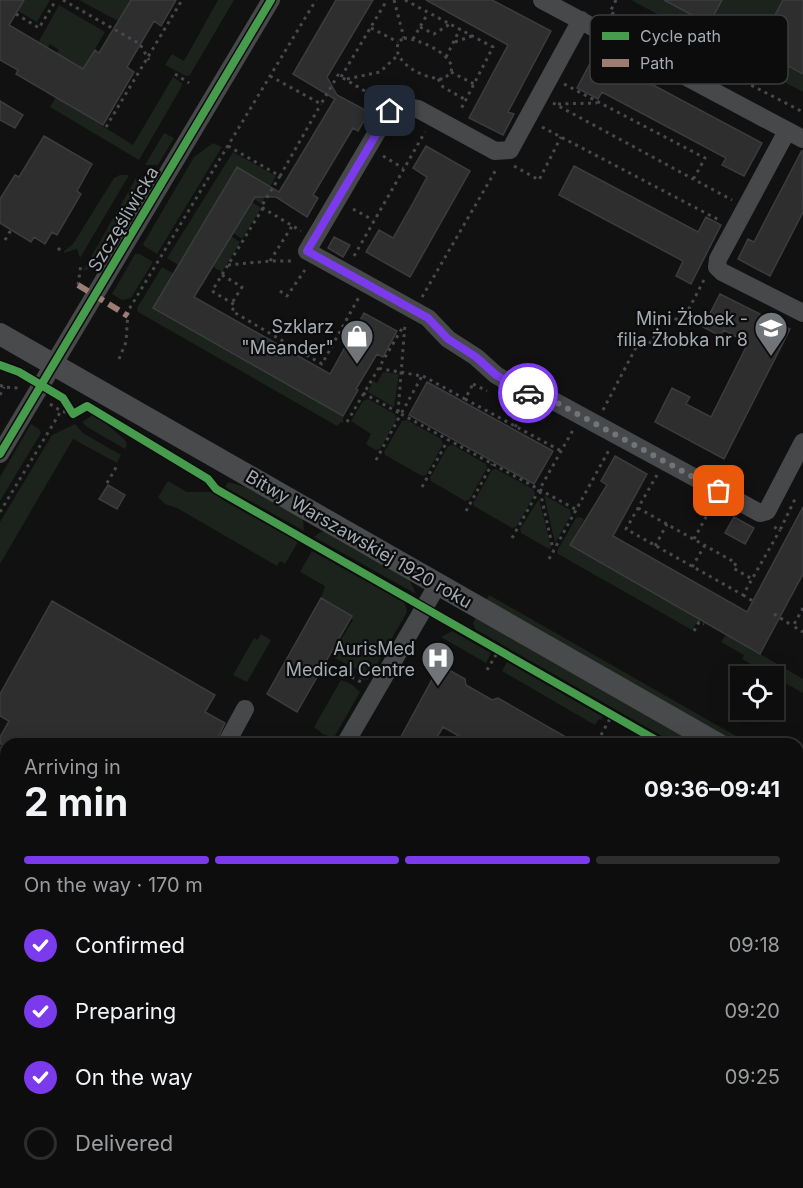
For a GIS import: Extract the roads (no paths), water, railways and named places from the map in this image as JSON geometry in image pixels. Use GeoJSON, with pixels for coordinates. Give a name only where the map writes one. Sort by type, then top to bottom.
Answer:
{"type":"FeatureCollection","features":[{"type":"Feature","properties":{"kind":"main road","name":"Bitwy Warszawskiej 1920 roku"},"geometry":{"type":"LineString","coordinates":[[0,334],[708,738]]}},
{"type":"Feature","properties":{"kind":"street","name":"Szczęśliwicka"},"geometry":{"type":"LineString","coordinates":[[0,454],[272,0]]}},
{"type":"Feature","properties":{"kind":"street"},"geometry":{"type":"LineString","coordinates":[[542,0],[590,25]]}},
{"type":"Feature","properties":{"kind":"street"},"geometry":{"type":"LineString","coordinates":[[581,20],[538,95],[513,147],[505,155],[418,109],[395,108],[390,111],[307,251],[414,310],[496,375],[530,394],[550,399],[760,513],[767,511],[803,442]]}},
{"type":"Feature","properties":{"kind":"street"},"geometry":{"type":"LineString","coordinates":[[700,84],[803,140]]}},
{"type":"Feature","properties":{"kind":"street"},"geometry":{"type":"LineString","coordinates":[[787,131],[718,259],[717,267],[722,272],[803,313]]}},
{"type":"Feature","properties":{"kind":"street"},"geometry":{"type":"LineString","coordinates":[[348,738],[438,584]]}},
{"type":"Feature","properties":{"kind":"street"},"geometry":{"type":"LineString","coordinates":[[229,738],[245,710]]}},
{"type":"Feature","properties":{"kind":"place","name":"Mini Żłobek - filia Żłobka nr 8"},"geometry":{"type":"Point","coordinates":[771,357]}},
{"type":"Feature","properties":{"kind":"place","name":"Szklarz \"Meander\""},"geometry":{"type":"Point","coordinates":[357,365]}},
{"type":"Feature","properties":{"kind":"place","name":"AurisMed Medical Centre"},"geometry":{"type":"Point","coordinates":[438,687]}}]}
